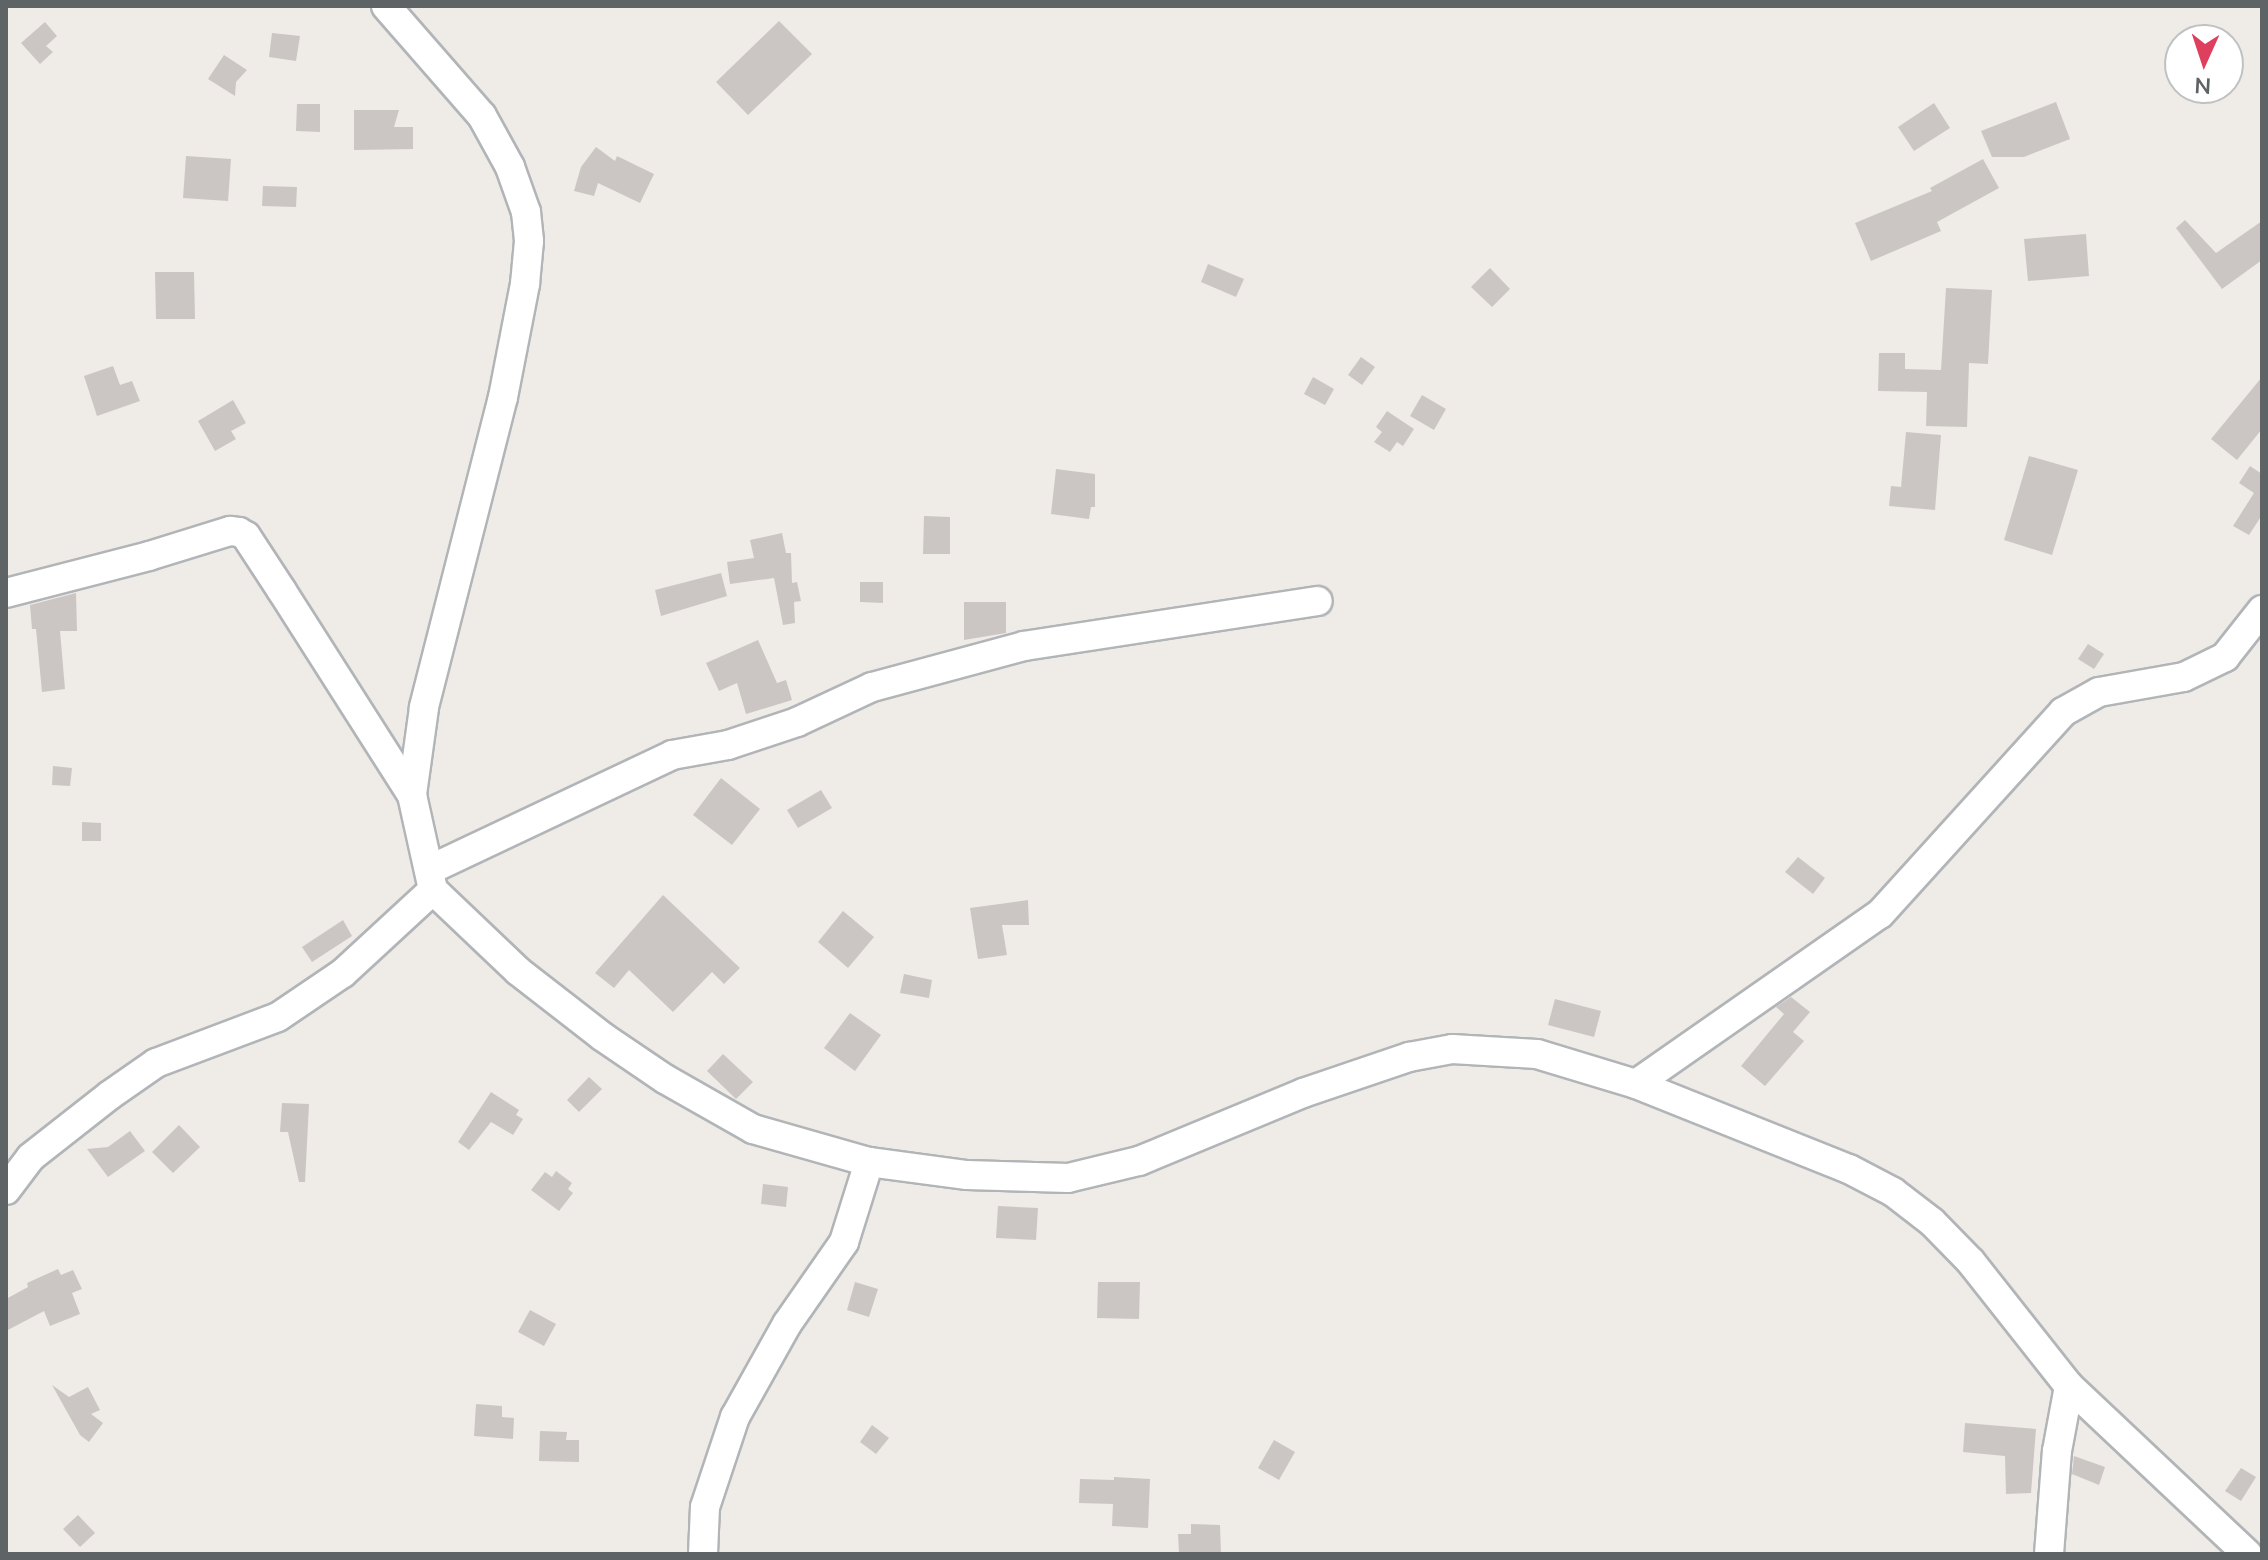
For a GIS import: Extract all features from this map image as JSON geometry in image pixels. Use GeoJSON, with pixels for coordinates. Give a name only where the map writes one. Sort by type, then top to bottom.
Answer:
{"type":"FeatureCollection","features":[{"type":"Feature","properties":{"kind":"street"},"geometry":{"type":"LineString","coordinates":[[386,6],[482,116],[510,167],[526,212],[529,241],[525,284],[503,397],[424,708],[412,795]]}},
{"type":"Feature","properties":{"kind":"street"},"geometry":{"type":"LineString","coordinates":[[6,593],[149,556],[230,531],[246,536],[412,795],[431,880],[518,971],[603,1037],[665,1079],[753,1129],[869,1162],[967,1175],[1068,1178],[1139,1161],[1303,1093],[1409,1057],[1452,1049],[1537,1054],[1636,1084],[1849,1169],[1893,1192],[1932,1222],[1971,1262],[2069,1386],[2247,1554]]}},
{"type":"Feature","properties":{"kind":"street"},"geometry":{"type":"LineString","coordinates":[[6,1190],[31,1157],[156,1063],[278,1017],[343,973],[431,880],[672,755],[728,745],[797,722],[872,687],[1024,646],[1318,601]]}},
{"type":"Feature","properties":{"kind":"street"},"geometry":{"type":"LineString","coordinates":[[1636,1084],[1880,914],[2063,712],[2099,692],[2184,677],[2225,657],[2262,610]]}},
{"type":"Feature","properties":{"kind":"street"},"geometry":{"type":"LineString","coordinates":[[703,1554],[705,1507],[735,1417],[787,1324],[844,1242],[869,1162]]}},
{"type":"Feature","properties":{"kind":"street"},"geometry":{"type":"LineString","coordinates":[[2049,1554],[2057,1451],[2069,1386]]}},
{"type":"Feature","properties":{"kind":"building"},"geometry":{"type":"Polygon","coordinates":[[[779,21],[812,54],[748,115],[716,82],[779,21]]]}},
{"type":"Feature","properties":{"kind":"building"},"geometry":{"type":"Polygon","coordinates":[[[45,22],[57,36],[46,46],[53,52],[40,64],[21,43],[45,22]]]}},
{"type":"Feature","properties":{"kind":"building"},"geometry":{"type":"Polygon","coordinates":[[[272,33],[300,36],[296,61],[269,57],[272,33]]]}},
{"type":"Feature","properties":{"kind":"building"},"geometry":{"type":"Polygon","coordinates":[[[224,55],[247,70],[236,82],[235,96],[208,79],[224,55]]]}},
{"type":"Feature","properties":{"kind":"building"},"geometry":{"type":"Polygon","coordinates":[[[2056,102],[2070,139],[2024,157],[1992,157],[1981,131],[2056,102]]]}},
{"type":"Feature","properties":{"kind":"building"},"geometry":{"type":"Polygon","coordinates":[[[1934,103],[1950,128],[1914,151],[1898,127],[1934,103]]]}},
{"type":"Feature","properties":{"kind":"building"},"geometry":{"type":"Polygon","coordinates":[[[297,104],[320,104],[320,132],[296,131],[297,104]]]}},
{"type":"Feature","properties":{"kind":"building"},"geometry":{"type":"Polygon","coordinates":[[[354,110],[399,110],[394,127],[413,127],[413,149],[354,150],[354,110]]]}},
{"type":"Feature","properties":{"kind":"building"},"geometry":{"type":"Polygon","coordinates":[[[596,147],[615,161],[617,156],[654,174],[640,203],[598,183],[594,196],[574,191],[581,167],[596,147]]]}},
{"type":"Feature","properties":{"kind":"building"},"geometry":{"type":"Polygon","coordinates":[[[186,156],[231,159],[228,201],[183,198],[186,156]]]}},
{"type":"Feature","properties":{"kind":"building"},"geometry":{"type":"Polygon","coordinates":[[[1983,159],[1999,188],[1937,222],[1941,231],[1871,261],[1855,223],[1932,191],[1930,188],[1983,159]]]}},
{"type":"Feature","properties":{"kind":"building"},"geometry":{"type":"Polygon","coordinates":[[[263,186],[297,187],[296,207],[262,206],[263,186]]]}},
{"type":"Feature","properties":{"kind":"building"},"geometry":{"type":"Polygon","coordinates":[[[2185,220],[2216,253],[2262,221],[2262,260],[2222,289],[2176,228],[2185,220]]]}},
{"type":"Feature","properties":{"kind":"building"},"geometry":{"type":"Polygon","coordinates":[[[2086,234],[2089,276],[2028,281],[2024,239],[2086,234]]]}},
{"type":"Feature","properties":{"kind":"building"},"geometry":{"type":"Polygon","coordinates":[[[1208,264],[1244,279],[1236,297],[1201,282],[1208,264]]]}},
{"type":"Feature","properties":{"kind":"building"},"geometry":{"type":"Polygon","coordinates":[[[1490,268],[1510,289],[1492,307],[1471,287],[1490,268]]]}},
{"type":"Feature","properties":{"kind":"building"},"geometry":{"type":"Polygon","coordinates":[[[155,272],[194,272],[195,319],[156,319],[155,272]]]}},
{"type":"Feature","properties":{"kind":"building"},"geometry":{"type":"Polygon","coordinates":[[[1946,288],[1992,290],[1988,364],[1969,363],[1967,427],[1926,426],[1927,392],[1878,391],[1879,353],[1905,353],[1905,369],[1941,370],[1946,288]]]}},
{"type":"Feature","properties":{"kind":"building"},"geometry":{"type":"Polygon","coordinates":[[[1361,357],[1375,367],[1362,385],[1348,375],[1361,357]]]}},
{"type":"Feature","properties":{"kind":"building"},"geometry":{"type":"Polygon","coordinates":[[[113,366],[120,385],[132,381],[140,401],[97,416],[84,376],[113,366]]]}},
{"type":"Feature","properties":{"kind":"building"},"geometry":{"type":"Polygon","coordinates":[[[1313,377],[1334,389],[1325,405],[1304,394],[1313,377]]]}},
{"type":"Feature","properties":{"kind":"building"},"geometry":{"type":"Polygon","coordinates":[[[2262,377],[2262,429],[2237,460],[2211,439],[2262,377]]]}},
{"type":"Feature","properties":{"kind":"building"},"geometry":{"type":"Polygon","coordinates":[[[1422,395],[1446,409],[1434,430],[1410,416],[1422,395]]]}},
{"type":"Feature","properties":{"kind":"building"},"geometry":{"type":"Polygon","coordinates":[[[233,400],[246,423],[231,431],[236,439],[215,451],[198,421],[233,400]]]}},
{"type":"Feature","properties":{"kind":"building"},"geometry":{"type":"Polygon","coordinates":[[[1387,411],[1414,429],[1403,446],[1397,442],[1390,452],[1374,442],[1382,432],[1376,427],[1387,411]]]}},
{"type":"Feature","properties":{"kind":"building"},"geometry":{"type":"Polygon","coordinates":[[[1906,432],[1941,435],[1935,510],[1889,506],[1891,486],[1901,487],[1906,432]]]}},
{"type":"Feature","properties":{"kind":"building"},"geometry":{"type":"Polygon","coordinates":[[[2029,456],[2078,470],[2052,555],[2004,540],[2029,456]]]}},
{"type":"Feature","properties":{"kind":"building"},"geometry":{"type":"Polygon","coordinates":[[[2250,466],[2262,474],[2262,515],[2249,535],[2233,526],[2254,493],[2239,483],[2250,466]]]}},
{"type":"Feature","properties":{"kind":"building"},"geometry":{"type":"Polygon","coordinates":[[[1056,469],[1095,474],[1095,507],[1091,507],[1089,519],[1051,514],[1056,469]]]}},
{"type":"Feature","properties":{"kind":"building"},"geometry":{"type":"Polygon","coordinates":[[[924,516],[950,517],[950,554],[923,554],[924,516]]]}},
{"type":"Feature","properties":{"kind":"building"},"geometry":{"type":"Polygon","coordinates":[[[782,533],[786,553],[791,553],[792,583],[797,582],[801,601],[794,602],[795,623],[783,625],[774,578],[730,584],[727,562],[754,558],[750,540],[782,533]]]}},
{"type":"Feature","properties":{"kind":"building"},"geometry":{"type":"Polygon","coordinates":[[[721,573],[727,596],[661,616],[655,590],[721,573]]]}},
{"type":"Feature","properties":{"kind":"building"},"geometry":{"type":"Polygon","coordinates":[[[860,582],[883,582],[883,603],[860,602],[860,582]]]}},
{"type":"Feature","properties":{"kind":"building"},"geometry":{"type":"Polygon","coordinates":[[[76,593],[77,631],[60,631],[65,689],[42,692],[36,629],[32,629],[30,605],[76,593]]]}},
{"type":"Feature","properties":{"kind":"building"},"geometry":{"type":"Polygon","coordinates":[[[964,602],[1006,602],[1006,633],[964,640],[964,602]]]}},
{"type":"Feature","properties":{"kind":"building"},"geometry":{"type":"Polygon","coordinates":[[[758,640],[777,683],[786,680],[792,700],[746,714],[737,683],[719,691],[706,663],[758,640]]]}},
{"type":"Feature","properties":{"kind":"building"},"geometry":{"type":"Polygon","coordinates":[[[2088,644],[2104,654],[2094,669],[2078,659],[2088,644]]]}},
{"type":"Feature","properties":{"kind":"building"},"geometry":{"type":"Polygon","coordinates":[[[53,766],[72,768],[70,786],[52,785],[53,766]]]}},
{"type":"Feature","properties":{"kind":"building"},"geometry":{"type":"Polygon","coordinates":[[[721,778],[760,809],[732,845],[693,815],[721,778]]]}},
{"type":"Feature","properties":{"kind":"building"},"geometry":{"type":"Polygon","coordinates":[[[821,790],[832,808],[798,828],[787,810],[821,790]]]}},
{"type":"Feature","properties":{"kind":"building"},"geometry":{"type":"Polygon","coordinates":[[[82,822],[101,823],[101,841],[82,841],[82,822]]]}},
{"type":"Feature","properties":{"kind":"building"},"geometry":{"type":"Polygon","coordinates":[[[1798,857],[1825,878],[1813,894],[1785,872],[1798,857]]]}},
{"type":"Feature","properties":{"kind":"building"},"geometry":{"type":"Polygon","coordinates":[[[663,895],[740,968],[724,984],[712,972],[673,1012],[629,970],[614,988],[595,973],[663,895]]]}},
{"type":"Feature","properties":{"kind":"building"},"geometry":{"type":"Polygon","coordinates":[[[1028,900],[1029,925],[1002,925],[1007,955],[978,959],[970,908],[1028,900]]]}},
{"type":"Feature","properties":{"kind":"building"},"geometry":{"type":"Polygon","coordinates":[[[843,911],[874,937],[848,968],[818,942],[843,911]]]}},
{"type":"Feature","properties":{"kind":"building"},"geometry":{"type":"Polygon","coordinates":[[[343,920],[352,936],[312,962],[302,947],[343,920]]]}},
{"type":"Feature","properties":{"kind":"building"},"geometry":{"type":"Polygon","coordinates":[[[904,974],[932,980],[929,998],[900,993],[904,974]]]}},
{"type":"Feature","properties":{"kind":"building"},"geometry":{"type":"Polygon","coordinates":[[[1791,997],[1810,1012],[1793,1032],[1804,1041],[1765,1086],[1741,1066],[1784,1014],[1776,1007],[1791,997]]]}},
{"type":"Feature","properties":{"kind":"building"},"geometry":{"type":"Polygon","coordinates":[[[1555,999],[1601,1011],[1594,1037],[1548,1025],[1555,999]]]}},
{"type":"Feature","properties":{"kind":"building"},"geometry":{"type":"Polygon","coordinates":[[[850,1013],[881,1035],[855,1071],[824,1048],[850,1013]]]}},
{"type":"Feature","properties":{"kind":"building"},"geometry":{"type":"Polygon","coordinates":[[[723,1054],[753,1082],[736,1099],[707,1071],[723,1054]]]}},
{"type":"Feature","properties":{"kind":"building"},"geometry":{"type":"Polygon","coordinates":[[[589,1077],[602,1089],[579,1112],[567,1100],[589,1077]]]}},
{"type":"Feature","properties":{"kind":"building"},"geometry":{"type":"Polygon","coordinates":[[[491,1092],[519,1110],[516,1115],[523,1119],[513,1135],[491,1122],[469,1150],[458,1142],[491,1092]]]}},
{"type":"Feature","properties":{"kind":"building"},"geometry":{"type":"Polygon","coordinates":[[[282,1103],[309,1104],[305,1182],[299,1182],[288,1132],[280,1132],[282,1103]]]}},
{"type":"Feature","properties":{"kind":"building"},"geometry":{"type":"Polygon","coordinates":[[[179,1125],[200,1147],[173,1173],[152,1152],[179,1125]]]}},
{"type":"Feature","properties":{"kind":"building"},"geometry":{"type":"Polygon","coordinates":[[[130,1131],[145,1151],[108,1177],[87,1149],[108,1147],[130,1131]]]}},
{"type":"Feature","properties":{"kind":"building"},"geometry":{"type":"Polygon","coordinates":[[[556,1171],[572,1183],[568,1189],[573,1193],[559,1211],[531,1190],[545,1172],[552,1177],[556,1171]]]}},
{"type":"Feature","properties":{"kind":"building"},"geometry":{"type":"Polygon","coordinates":[[[763,1184],[788,1187],[786,1207],[761,1204],[763,1184]]]}},
{"type":"Feature","properties":{"kind":"building"},"geometry":{"type":"Polygon","coordinates":[[[998,1206],[1038,1208],[1036,1240],[996,1238],[998,1206]]]}},
{"type":"Feature","properties":{"kind":"building"},"geometry":{"type":"Polygon","coordinates":[[[58,1269],[61,1275],[73,1270],[82,1289],[72,1293],[80,1314],[50,1326],[44,1311],[6,1331],[6,1299],[28,1287],[27,1283],[58,1269]]]}},
{"type":"Feature","properties":{"kind":"building"},"geometry":{"type":"Polygon","coordinates":[[[855,1282],[878,1289],[869,1317],[847,1310],[855,1282]]]}},
{"type":"Feature","properties":{"kind":"building"},"geometry":{"type":"Polygon","coordinates":[[[1098,1282],[1140,1282],[1139,1319],[1097,1318],[1098,1282]]]}},
{"type":"Feature","properties":{"kind":"building"},"geometry":{"type":"Polygon","coordinates":[[[530,1310],[556,1324],[544,1346],[518,1332],[530,1310]]]}},
{"type":"Feature","properties":{"kind":"building"},"geometry":{"type":"Polygon","coordinates":[[[52,1385],[69,1397],[88,1387],[100,1410],[91,1414],[103,1423],[89,1442],[80,1435],[52,1385]]]}},
{"type":"Feature","properties":{"kind":"building"},"geometry":{"type":"Polygon","coordinates":[[[476,1404],[502,1406],[502,1417],[514,1418],[513,1439],[474,1436],[476,1404]]]}},
{"type":"Feature","properties":{"kind":"building"},"geometry":{"type":"Polygon","coordinates":[[[1965,1423],[2036,1429],[2031,1493],[2006,1494],[2005,1456],[1963,1452],[1965,1423]]]}},
{"type":"Feature","properties":{"kind":"building"},"geometry":{"type":"Polygon","coordinates":[[[872,1425],[889,1438],[876,1454],[860,1442],[872,1425]]]}},
{"type":"Feature","properties":{"kind":"building"},"geometry":{"type":"Polygon","coordinates":[[[540,1431],[567,1432],[566,1440],[579,1440],[579,1462],[539,1461],[540,1431]]]}},
{"type":"Feature","properties":{"kind":"building"},"geometry":{"type":"Polygon","coordinates":[[[1274,1440],[1295,1452],[1279,1480],[1258,1468],[1274,1440]]]}},
{"type":"Feature","properties":{"kind":"building"},"geometry":{"type":"Polygon","coordinates":[[[2074,1456],[2105,1467],[2099,1485],[2072,1474],[2074,1456]]]}},
{"type":"Feature","properties":{"kind":"building"},"geometry":{"type":"Polygon","coordinates":[[[2241,1468],[2256,1477],[2241,1501],[2225,1491],[2241,1468]]]}},
{"type":"Feature","properties":{"kind":"building"},"geometry":{"type":"Polygon","coordinates":[[[1114,1477],[1150,1479],[1148,1528],[1112,1526],[1113,1504],[1079,1503],[1080,1479],[1114,1480],[1114,1477]]]}},
{"type":"Feature","properties":{"kind":"building"},"geometry":{"type":"Polygon","coordinates":[[[78,1515],[95,1533],[80,1547],[63,1529],[78,1515]]]}},
{"type":"Feature","properties":{"kind":"building"},"geometry":{"type":"Polygon","coordinates":[[[1191,1524],[1220,1525],[1221,1554],[1179,1554],[1178,1534],[1191,1534],[1191,1524]]]}}]}
